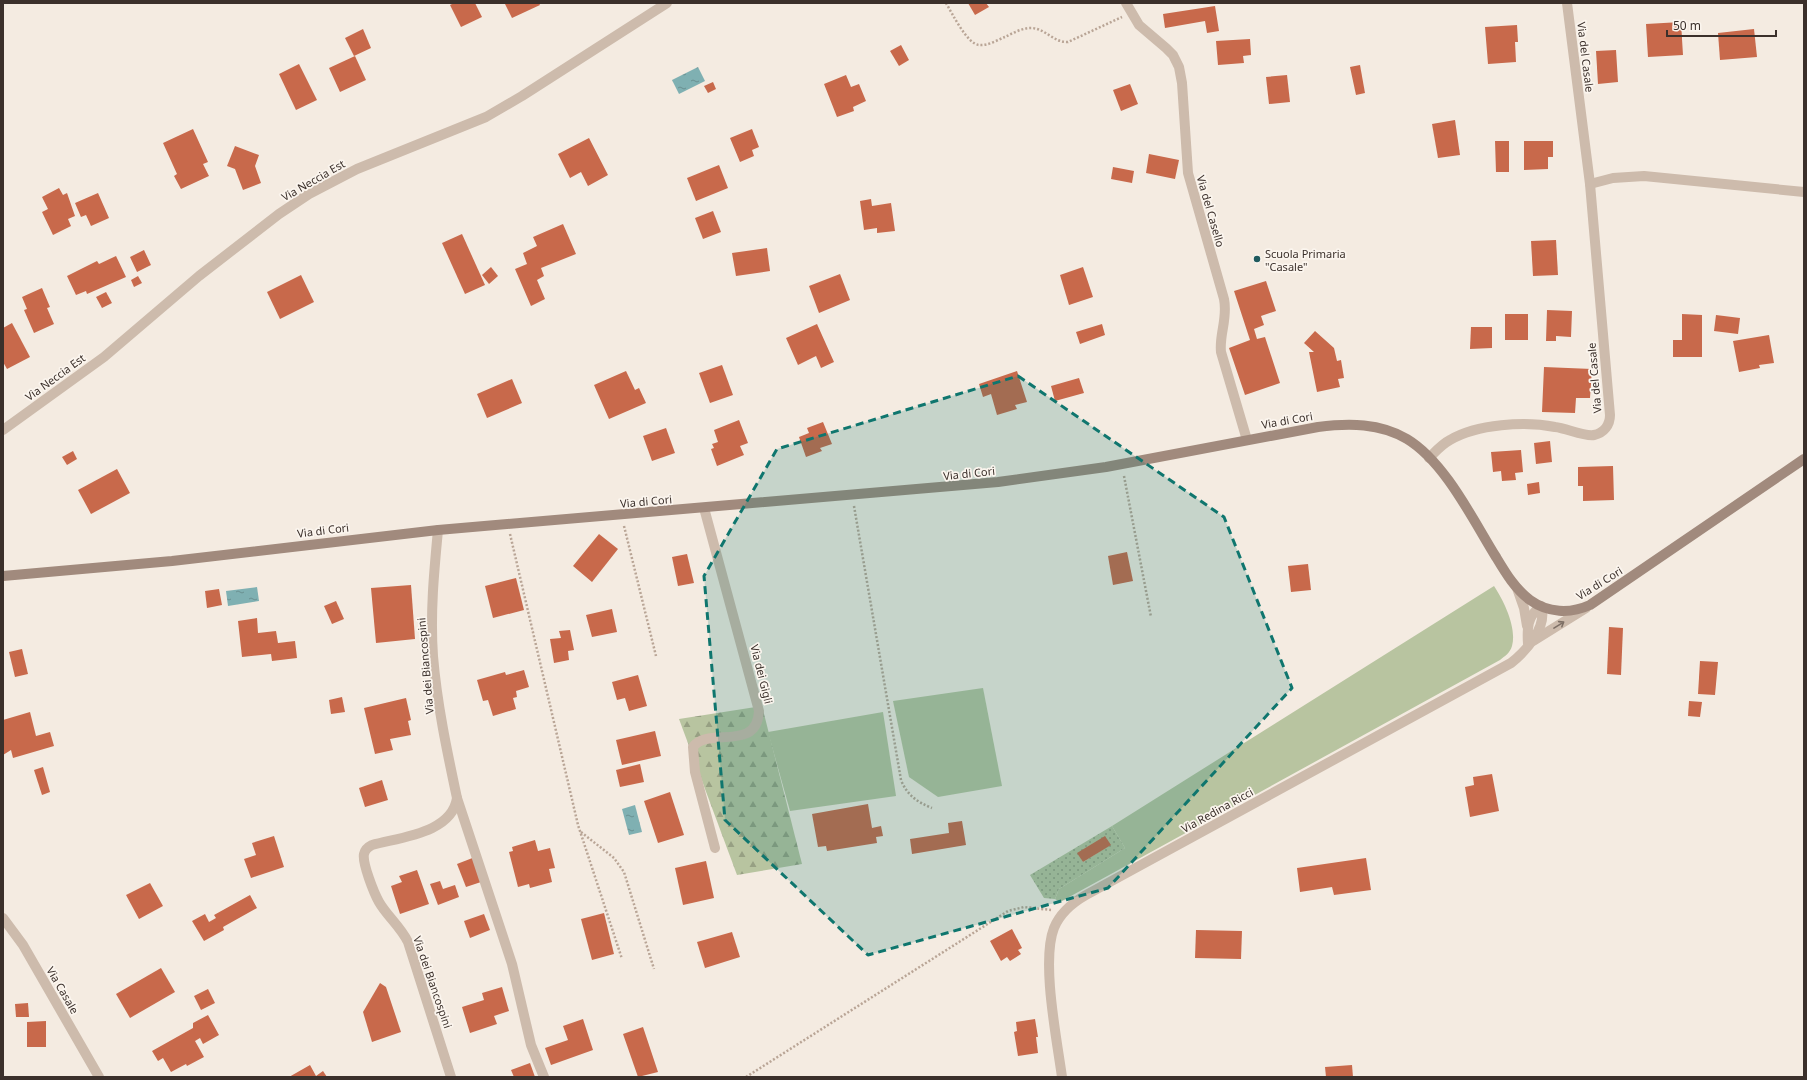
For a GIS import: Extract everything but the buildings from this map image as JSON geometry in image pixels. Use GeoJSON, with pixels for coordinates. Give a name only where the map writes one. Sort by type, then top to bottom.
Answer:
{"type":"FeatureCollection","features":[{"type":"Feature","properties":{"kind":"main road","name":"Via di Cori"},"geometry":{"type":"LineString","coordinates":[[3,576],[172,561],[438,530],[1018,480],[1121,464],[1338,424],[1360,425],[1377,428],[1399,435],[1412,442],[1430,458],[1447,478],[1517,588],[1530,600],[1541,606],[1565,611],[1577,610],[1590,605],[1804,459]]}},
{"type":"Feature","properties":{"kind":"street","name":"Via Neccia Est"},"geometry":{"type":"LineString","coordinates":[[3,430],[104,357],[199,276],[279,214],[309,194],[357,169],[486,117],[528,92],[667,3]]}},
{"type":"Feature","properties":{"kind":"street","name":"Via del Casello"},"geometry":{"type":"LineString","coordinates":[[1126,3],[1139,25],[1169,51],[1179,66],[1182,78],[1188,173],[1224,299],[1226,321],[1221,340],[1221,352],[1247,440]]}},
{"type":"Feature","properties":{"kind":"street","name":"Via del Casale"},"geometry":{"type":"LineString","coordinates":[[1430,458],[1450,440],[1486,428],[1516,425],[1544,425],[1594,435],[1603,431],[1609,424],[1610,415],[1590,184],[1567,3]]}},
{"type":"Feature","properties":{"kind":"street"},"geometry":{"type":"LineString","coordinates":[[1590,184],[1613,178],[1639,176],[1804,192]]}},
{"type":"Feature","properties":{"kind":"street","name":"Via dei Gigli"},"geometry":{"type":"LineString","coordinates":[[704,508],[759,711],[756,725],[749,731],[736,736],[701,741],[693,747],[696,772],[716,848]]}},
{"type":"Feature","properties":{"kind":"street","name":"Via dei Biancospini"},"geometry":{"type":"LineString","coordinates":[[438,530],[432,601],[433,655],[441,715],[457,798],[510,957],[531,1045],[544,1077]]}},
{"type":"Feature","properties":{"kind":"street"},"geometry":{"type":"LineString","coordinates":[[1517,588],[1524,608],[1528,644]]}},
{"type":"Feature","properties":{"kind":"street"},"geometry":{"type":"LineString","coordinates":[[1528,644],[1590,605]]}},
{"type":"Feature","properties":{"kind":"street"},"geometry":{"type":"LineString","coordinates":[[1527,629],[1531,616],[1541,606],[1544,616],[1542,622],[1528,644]]}},
{"type":"Feature","properties":{"kind":"street","name":"Via Redina Ricci"},"geometry":{"type":"LineString","coordinates":[[1062,1077],[1049,979],[1049,960],[1053,929],[1063,913],[1080,898],[1511,663],[1528,644]]}},
{"type":"Feature","properties":{"kind":"street","name":"Via dei Biancospini"},"geometry":{"type":"LineString","coordinates":[[451,1077],[408,942],[400,928],[385,911],[377,898],[364,856],[367,848],[372,844],[430,828],[442,823],[452,814],[457,798]]}},
{"type":"Feature","properties":{"kind":"street","name":"Via Casale"},"geometry":{"type":"LineString","coordinates":[[3,918],[24,945],[99,1077]]}},
{"type":"Feature","properties":{"kind":"path"},"geometry":{"type":"LineString","coordinates":[[946,3],[970,40],[981,45],[989,44],[1022,30],[1032,28],[1041,30],[1060,41],[1068,42],[1131,13]]}},
{"type":"Feature","properties":{"kind":"path"},"geometry":{"type":"LineString","coordinates":[[1121,464],[1151,617]]}},
{"type":"Feature","properties":{"kind":"path"},"geometry":{"type":"LineString","coordinates":[[852,495],[901,780],[910,795],[922,804],[932,808]]}},
{"type":"Feature","properties":{"kind":"path"},"geometry":{"type":"LineString","coordinates":[[622,515],[656,656]]}},
{"type":"Feature","properties":{"kind":"path"},"geometry":{"type":"LineString","coordinates":[[507,524],[580,831],[622,959]]}},
{"type":"Feature","properties":{"kind":"path"},"geometry":{"type":"LineString","coordinates":[[580,831],[614,858],[624,872],[654,969]]}},
{"type":"Feature","properties":{"kind":"path"},"geometry":{"type":"LineString","coordinates":[[746,1077],[1008,911],[1024,907],[1063,913]]}},
{"type":"Feature","properties":{"kind":"highlighted area"},"geometry":{"type":"Polygon","coordinates":[[[1018,376],[1224,517],[1292,688],[1108,888],[868,955],[725,820],[704,576],[777,449],[1018,376]]]}},
{"type":"Feature","properties":{"kind":"green space"},"geometry":{"type":"Polygon","coordinates":[[[1494,586],[1509,615],[1513,631],[1512,646],[1510,651],[1500,660],[1060,902],[1055,899],[1059,889],[1125,848],[1112,826],[1494,586]]]}},
{"type":"Feature","properties":{"kind":"green space"},"geometry":{"type":"Polygon","coordinates":[[[983,688],[1002,786],[938,797],[909,777],[893,701],[983,688]]]}},
{"type":"Feature","properties":{"kind":"green space"},"geometry":{"type":"Polygon","coordinates":[[[762,706],[802,864],[737,875],[679,719],[762,706]]]}},
{"type":"Feature","properties":{"kind":"green space"},"geometry":{"type":"Polygon","coordinates":[[[883,712],[896,796],[790,811],[768,732],[883,712]]]}},
{"type":"Feature","properties":{"kind":"green space"},"geometry":{"type":"Polygon","coordinates":[[[1112,826],[1125,848],[1059,889],[1055,899],[1044,898],[1030,875],[1112,826]],[[1110,845],[1078,853],[1083,862],[1110,845]]]}},
{"type":"Feature","properties":{"kind":"water"},"geometry":{"type":"Polygon","coordinates":[[[698,67],[705,81],[679,94],[672,80],[698,67]]]}},
{"type":"Feature","properties":{"kind":"water"},"geometry":{"type":"Polygon","coordinates":[[[257,587],[259,601],[228,606],[226,591],[257,587]]]}},
{"type":"Feature","properties":{"kind":"water"},"geometry":{"type":"Polygon","coordinates":[[[635,805],[642,832],[629,835],[622,809],[635,805]]]}},
{"type":"Feature","properties":{"kind":"place","name":"Scuola Primaria \"Casale\""},"geometry":{"type":"Point","coordinates":[1257,259]}}]}
